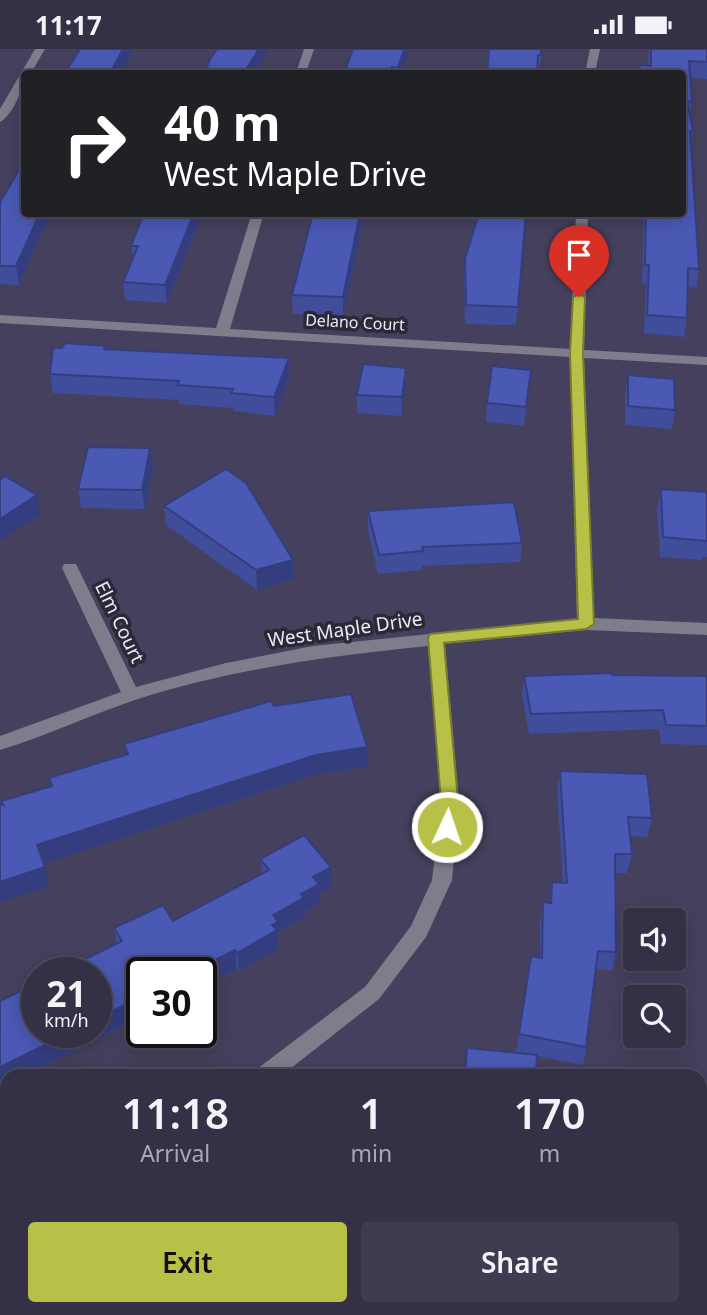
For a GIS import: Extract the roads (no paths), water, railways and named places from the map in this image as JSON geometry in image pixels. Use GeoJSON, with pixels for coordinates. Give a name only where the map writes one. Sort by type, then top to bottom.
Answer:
{"type":"FeatureCollection","features":[{"type":"Feature","properties":{"kind":"street"},"geometry":{"type":"LineString","coordinates":[[28,70],[40,49]]}},
{"type":"Feature","properties":{"kind":"street"},"geometry":{"type":"LineString","coordinates":[[302,70],[309,49]]}},
{"type":"Feature","properties":{"kind":"street"},"geometry":{"type":"LineString","coordinates":[[591,70],[595,49]]}},
{"type":"Feature","properties":{"kind":"street"},"geometry":{"type":"LineString","coordinates":[[0,119],[21,82]]}},
{"type":"Feature","properties":{"kind":"street"},"geometry":{"type":"LineString","coordinates":[[222,332],[257,217]]}},
{"type":"Feature","properties":{"kind":"street"},"geometry":{"type":"LineString","coordinates":[[582,217],[577,353],[586,624]]}},
{"type":"Feature","properties":{"kind":"street","name":"Delano Court"},"geometry":{"type":"LineString","coordinates":[[0,319],[707,361]]}},
{"type":"Feature","properties":{"kind":"street","name":"Elm Court"},"geometry":{"type":"LineString","coordinates":[[70,569],[131,695]]}},
{"type":"Feature","properties":{"kind":"street","name":"West Maple Drive"},"geometry":{"type":"LineString","coordinates":[[0,743],[131,695],[226,669],[313,652],[586,624],[707,629]]}},
{"type":"Feature","properties":{"kind":"street"},"geometry":{"type":"LineString","coordinates":[[274,1069],[372,993],[419,931],[442,880],[450,801],[436,638]]}}]}
